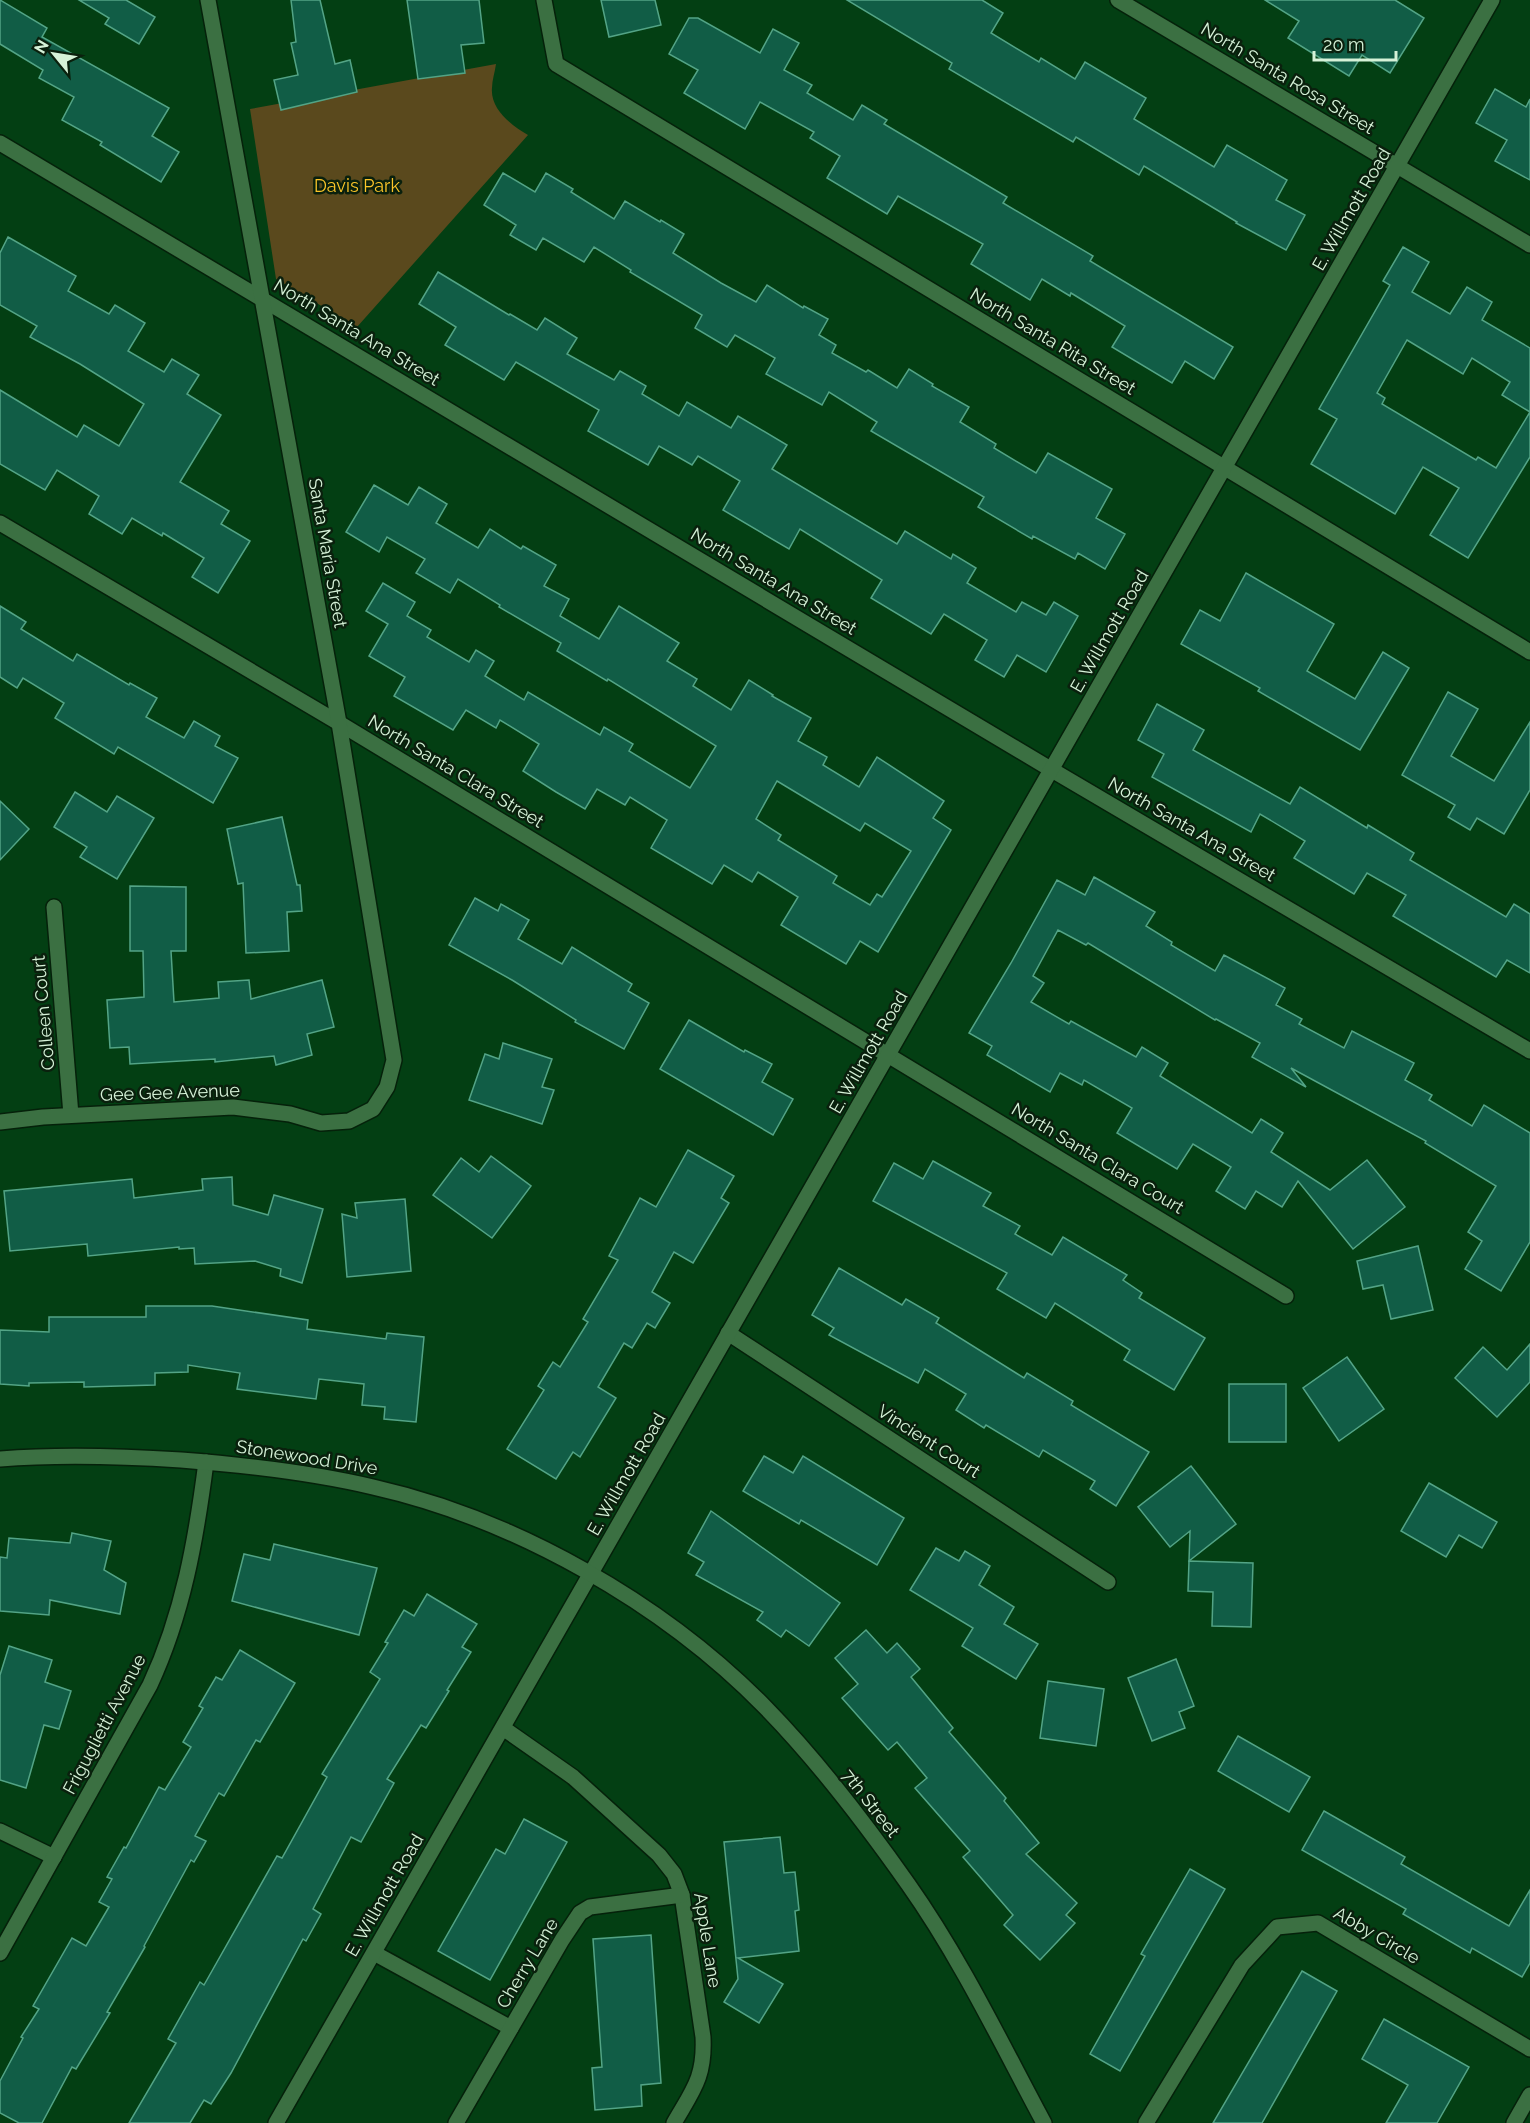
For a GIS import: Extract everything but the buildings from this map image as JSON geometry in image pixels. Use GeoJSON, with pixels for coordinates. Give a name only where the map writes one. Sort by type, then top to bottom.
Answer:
{"type":"FeatureCollection","features":[{"type":"Feature","properties":{"kind":"street","name":"Santa Maria Street"},"geometry":{"type":"LineString","coordinates":[[208,0],[339,723],[394,1060],[387,1087],[373,1109]]}},
{"type":"Feature","properties":{"kind":"street","name":"North Santa Rita Street"},"geometry":{"type":"LineString","coordinates":[[544,0],[556,64],[1530,652]]}},
{"type":"Feature","properties":{"kind":"street","name":"North Santa Rosa Street"},"geometry":{"type":"LineString","coordinates":[[1118,0],[1530,245]]}},
{"type":"Feature","properties":{"kind":"street","name":"E. Willmott Road"},"geometry":{"type":"LineString","coordinates":[[276,2123],[1492,0]]}},
{"type":"Feature","properties":{"kind":"street","name":"North Santa Ana Street"},"geometry":{"type":"LineString","coordinates":[[0,142],[1052,770],[1530,1051]]}},
{"type":"Feature","properties":{"kind":"street","name":"North Santa Clara Street"},"geometry":{"type":"LineString","coordinates":[[0,523],[339,723],[890,1054]]}},
{"type":"Feature","properties":{"kind":"street","name":"Colleen Court"},"geometry":{"type":"LineString","coordinates":[[54,907],[71,1115]]}},
{"type":"Feature","properties":{"kind":"street","name":"North Santa Clara Court"},"geometry":{"type":"LineString","coordinates":[[890,1054],[1286,1296]]}},
{"type":"Feature","properties":{"kind":"street","name":"Gee Gee Avenue"},"geometry":{"type":"LineString","coordinates":[[0,1122],[71,1115],[233,1107],[290,1114],[321,1123],[349,1121],[373,1109]]}},
{"type":"Feature","properties":{"kind":"street","name":"Vincient Court"},"geometry":{"type":"LineString","coordinates":[[728,1333],[1108,1582]]}},
{"type":"Feature","properties":{"kind":"street","name":"Stonewood Drive"},"geometry":{"type":"LineString","coordinates":[[0,1459],[106,1455],[206,1462],[320,1476],[404,1495],[486,1522],[539,1546],[590,1574]]}},
{"type":"Feature","properties":{"kind":"street","name":"Friguglietti Avenue"},"geometry":{"type":"LineString","coordinates":[[0,1953],[150,1686],[161,1662],[174,1627],[187,1580],[206,1462]]}},
{"type":"Feature","properties":{"kind":"street","name":"7th Street"},"geometry":{"type":"LineString","coordinates":[[590,1574],[625,1594],[697,1647],[743,1686],[792,1737],[845,1800],[909,1885],[948,1945],[1044,2123]]}},
{"type":"Feature","properties":{"kind":"street","name":"Apple Lane"},"geometry":{"type":"LineString","coordinates":[[502,1728],[573,1777],[659,1855],[674,1874],[682,1895],[705,2059],[698,2080],[674,2123]]}},
{"type":"Feature","properties":{"kind":"street"},"geometry":{"type":"LineString","coordinates":[[0,1832],[54,1857]]}},
{"type":"Feature","properties":{"kind":"street","name":"Cherry Lane"},"geometry":{"type":"LineString","coordinates":[[456,2123],[580,1913],[590,1907],[682,1895]]}},
{"type":"Feature","properties":{"kind":"street","name":"Abby Circle"},"geometry":{"type":"LineString","coordinates":[[1146,2123],[1242,1965],[1277,1927],[1318,1923],[1530,2049]]}},
{"type":"Feature","properties":{"kind":"street"},"geometry":{"type":"LineString","coordinates":[[374,1953],[511,2028]]}},
{"type":"Feature","properties":{"kind":"street"},"geometry":{"type":"LineString","coordinates":[[1514,2123],[1530,2095]]}},
{"type":"Feature","properties":{"kind":"green space","name":"Davis Park"},"geometry":{"type":"Polygon","coordinates":[[[496,64],[492,96],[498,110],[515,127],[528,135],[357,327],[276,279],[250,109],[496,64]]]}}]}
